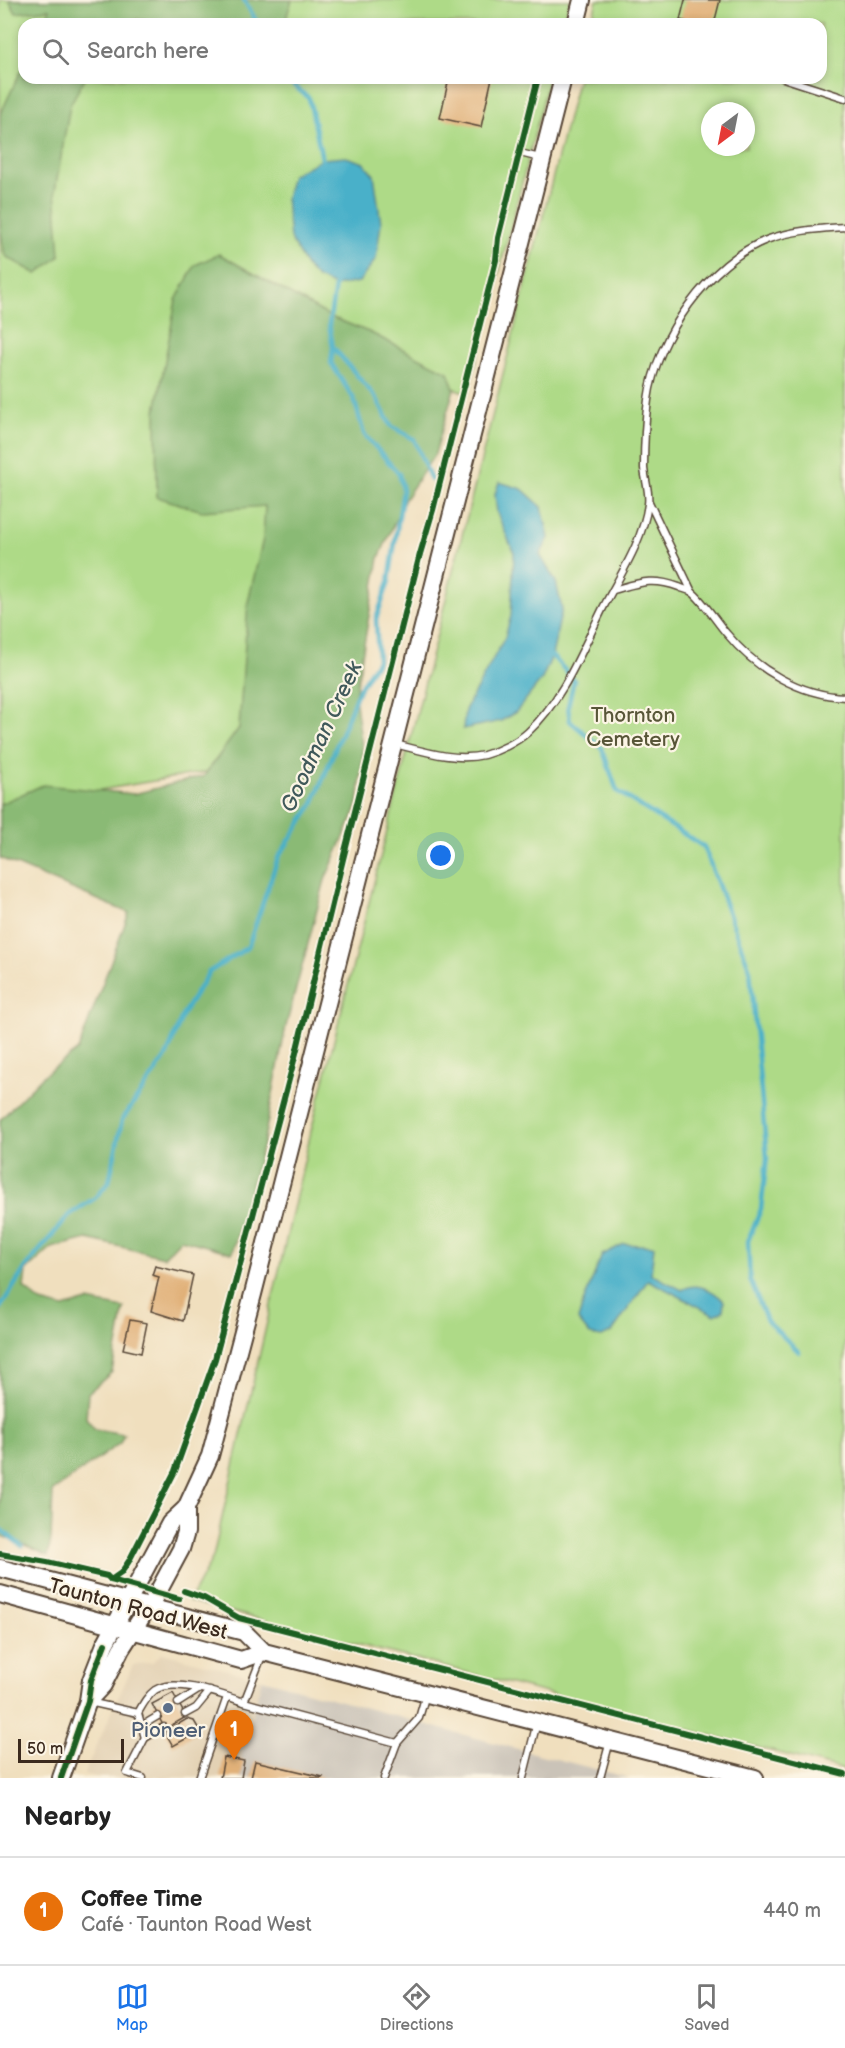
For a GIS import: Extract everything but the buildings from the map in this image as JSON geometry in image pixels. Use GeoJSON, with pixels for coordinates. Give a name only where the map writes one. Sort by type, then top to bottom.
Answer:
{"type":"FeatureCollection","features":[{"type":"Feature","properties":{"kind":"main road"},"geometry":{"type":"LineString","coordinates":[[578,18],[582,0]]}},
{"type":"Feature","properties":{"kind":"main road"},"geometry":{"type":"LineString","coordinates":[[61,1778],[88,1701],[91,1680],[114,1625],[170,1522],[186,1508],[210,1456],[236,1364],[562,84]]}},
{"type":"Feature","properties":{"kind":"main road"},"geometry":{"type":"LineString","coordinates":[[88,1701],[104,1685],[120,1649],[149,1607],[181,1549],[186,1532],[186,1508]]}},
{"type":"Feature","properties":{"kind":"main road","name":"Taunton Road West"},"geometry":{"type":"LineString","coordinates":[[0,1568],[244,1632],[264,1652],[755,1778]]}},
{"type":"Feature","properties":{"kind":"main road","name":"Taunton Road West"},"geometry":{"type":"LineString","coordinates":[[0,1594],[241,1660],[264,1652]]}},
{"type":"Feature","properties":{"kind":"lane"},"geometry":{"type":"LineString","coordinates":[[802,84],[845,98]]}},
{"type":"Feature","properties":{"kind":"lane"},"geometry":{"type":"LineString","coordinates":[[520,153],[543,158]]}},
{"type":"Feature","properties":{"kind":"lane"},"geometry":{"type":"LineString","coordinates":[[845,227],[805,230],[767,240],[735,258],[706,284],[685,311],[665,346],[655,371],[648,398],[644,470],[649,502],[692,592],[730,638],[777,676],[795,686],[816,693],[845,697]]}},
{"type":"Feature","properties":{"kind":"lane"},"geometry":{"type":"LineString","coordinates":[[393,744],[459,757],[484,755],[507,746],[528,733],[565,683],[633,553],[649,502]]}},
{"type":"Feature","properties":{"kind":"lane"},"geometry":{"type":"LineString","coordinates":[[613,590],[653,581],[666,582],[692,592]]}},
{"type":"Feature","properties":{"kind":"lane"},"geometry":{"type":"LineString","coordinates":[[244,1702],[264,1652]]}},
{"type":"Feature","properties":{"kind":"lane"},"geometry":{"type":"LineString","coordinates":[[138,1713],[147,1696],[158,1688],[173,1685],[210,1691],[397,1743]]}},
{"type":"Feature","properties":{"kind":"lane"},"geometry":{"type":"LineString","coordinates":[[178,1703],[200,1689]]}},
{"type":"Feature","properties":{"kind":"lane"},"geometry":{"type":"LineString","coordinates":[[184,1714],[196,1708],[210,1691]]}},
{"type":"Feature","properties":{"kind":"lane"},"geometry":{"type":"LineString","coordinates":[[384,1778],[397,1743],[419,1718],[427,1694]]}},
{"type":"Feature","properties":{"kind":"lane"},"geometry":{"type":"LineString","coordinates":[[199,1778],[227,1697]]}},
{"type":"Feature","properties":{"kind":"lane"},"geometry":{"type":"LineString","coordinates":[[88,1701],[138,1713]]}},
{"type":"Feature","properties":{"kind":"lane"},"geometry":{"type":"LineString","coordinates":[[138,1713],[145,1738]]}},
{"type":"Feature","properties":{"kind":"lane"},"geometry":{"type":"LineString","coordinates":[[143,1725],[158,1716]]}},
{"type":"Feature","properties":{"kind":"lane"},"geometry":{"type":"LineString","coordinates":[[523,1778],[537,1722]]}},
{"type":"Feature","properties":{"kind":"lane"},"geometry":{"type":"LineString","coordinates":[[143,1778],[127,1773],[145,1738],[164,1727]]}},
{"type":"Feature","properties":{"kind":"lane"},"geometry":{"type":"LineString","coordinates":[[600,1778],[610,1741]]}},
{"type":"Feature","properties":{"kind":"shaded area"},"geometry":{"type":"Polygon","coordinates":[[[162,1653],[262,1679],[235,1778],[101,1778],[84,1774],[133,1665],[153,1662],[162,1653]]]}},
{"type":"Feature","properties":{"kind":"shaded area"},"geometry":{"type":"Polygon","coordinates":[[[262,1679],[449,1731],[629,1778],[235,1778],[262,1679]]]}},
{"type":"Feature","properties":{"kind":"green space"},"geometry":{"type":"Polygon","coordinates":[[[0,0],[570,0],[565,18],[18,18],[18,84],[547,84],[468,393],[327,349],[298,506],[230,768],[47,799],[0,811],[0,0]]]}},
{"type":"Feature","properties":{"kind":"green space"},"geometry":{"type":"Polygon","coordinates":[[[9,0],[292,0],[287,18],[46,18],[50,9],[16,13],[9,0]]]}},
{"type":"Feature","properties":{"kind":"green space","name":"Thornton Cemetery"},"geometry":{"type":"Polygon","coordinates":[[[597,0],[845,0],[845,1770],[189,1601],[213,1557],[311,1131],[576,84],[827,84],[827,18],[592,18],[597,0]]]}},
{"type":"Feature","properties":{"kind":"green space"},"geometry":{"type":"Polygon","coordinates":[[[18,77],[18,84],[82,84],[70,105],[55,191],[60,256],[37,274],[5,256],[0,228],[0,115],[18,77]]]}},
{"type":"Feature","properties":{"kind":"green space"},"geometry":{"type":"Polygon","coordinates":[[[219,254],[331,317],[371,333],[448,372],[454,389],[435,454],[405,499],[379,558],[355,696],[363,754],[358,805],[325,880],[286,1026],[263,1145],[232,1253],[181,1239],[164,1257],[87,1239],[51,1248],[26,1271],[24,1288],[41,1302],[64,1308],[88,1301],[124,1308],[112,1372],[88,1393],[86,1418],[95,1429],[124,1434],[120,1443],[53,1491],[48,1556],[12,1539],[0,1536],[0,1120],[44,1075],[78,1050],[129,913],[0,858],[0,804],[43,785],[134,794],[204,776],[239,728],[248,602],[263,539],[265,506],[202,511],[157,497],[156,411],[176,300],[195,265],[219,254]]]}},
{"type":"Feature","properties":{"kind":"water"},"geometry":{"type":"Polygon","coordinates":[[[346,157],[364,163],[374,175],[381,223],[376,259],[359,282],[335,286],[317,278],[306,266],[290,238],[286,198],[292,175],[322,159],[346,157]]]}},
{"type":"Feature","properties":{"kind":"water"},"geometry":{"type":"Polygon","coordinates":[[[499,482],[522,489],[542,507],[549,538],[540,555],[556,582],[562,609],[552,656],[542,679],[516,712],[501,721],[463,729],[465,710],[505,637],[511,616],[514,553],[497,513],[495,494],[499,482]]]}},
{"type":"Feature","properties":{"kind":"water"},"geometry":{"type":"Polygon","coordinates":[[[624,1244],[654,1246],[651,1274],[682,1290],[693,1286],[710,1290],[724,1301],[723,1311],[715,1315],[648,1280],[612,1332],[602,1337],[590,1335],[578,1320],[583,1303],[602,1255],[624,1244]]]}},
{"type":"Feature","properties":{"kind":"waterway","name":"Goodman Creek"},"geometry":{"type":"LineString","coordinates":[[244,0],[254,18]]}},
{"type":"Feature","properties":{"kind":"waterway","name":"Goodman Creek"},"geometry":{"type":"LineString","coordinates":[[292,84],[309,98],[322,159]]}},
{"type":"Feature","properties":{"kind":"waterway","name":"Goodman Creek"},"geometry":{"type":"LineString","coordinates":[[0,1308],[26,1267],[69,1215],[95,1198],[109,1182],[122,1120],[167,1055],[183,1014],[209,972],[248,947],[278,858],[313,804],[359,689],[378,660],[376,619],[389,581],[403,490],[399,474],[364,434],[354,399],[331,363],[333,347],[329,324],[335,286]]}},
{"type":"Feature","properties":{"kind":"waterway"},"geometry":{"type":"LineString","coordinates":[[333,347],[377,399],[391,426],[414,439],[431,480]]}},
{"type":"Feature","properties":{"kind":"waterway"},"geometry":{"type":"LineString","coordinates":[[552,656],[574,680],[568,706],[570,721],[602,748],[617,791],[704,847],[750,970],[767,1158],[761,1209],[748,1241],[750,1280],[767,1321],[799,1352]]}},
{"type":"Feature","properties":{"kind":"waterway"},"geometry":{"type":"LineString","coordinates":[[0,1529],[22,1546]]}},
{"type":"Feature","properties":{"kind":"cycle path"},"geometry":{"type":"LineString","coordinates":[[111,1580],[121,1573],[129,1561],[175,1471],[215,1359],[296,1053],[343,859],[433,510],[496,260],[498,238],[536,84]]}},
{"type":"Feature","properties":{"kind":"cycle path"},"geometry":{"type":"LineString","coordinates":[[0,1554],[107,1576],[111,1580],[179,1599]]}},
{"type":"Feature","properties":{"kind":"cycle path"},"geometry":{"type":"LineString","coordinates":[[184,1591],[204,1598],[239,1618],[845,1774]]}},
{"type":"Feature","properties":{"kind":"cycle path"},"geometry":{"type":"LineString","coordinates":[[61,1778],[88,1701],[91,1680],[105,1644]]}},
{"type":"Feature","properties":{"kind":"place","name":"Pioneer"},"geometry":{"type":"Point","coordinates":[168,1708]}},
{"type":"Feature","properties":{"kind":"place","name":"Coffee Time"},"geometry":{"type":"Point","coordinates":[234,1760]}}]}
